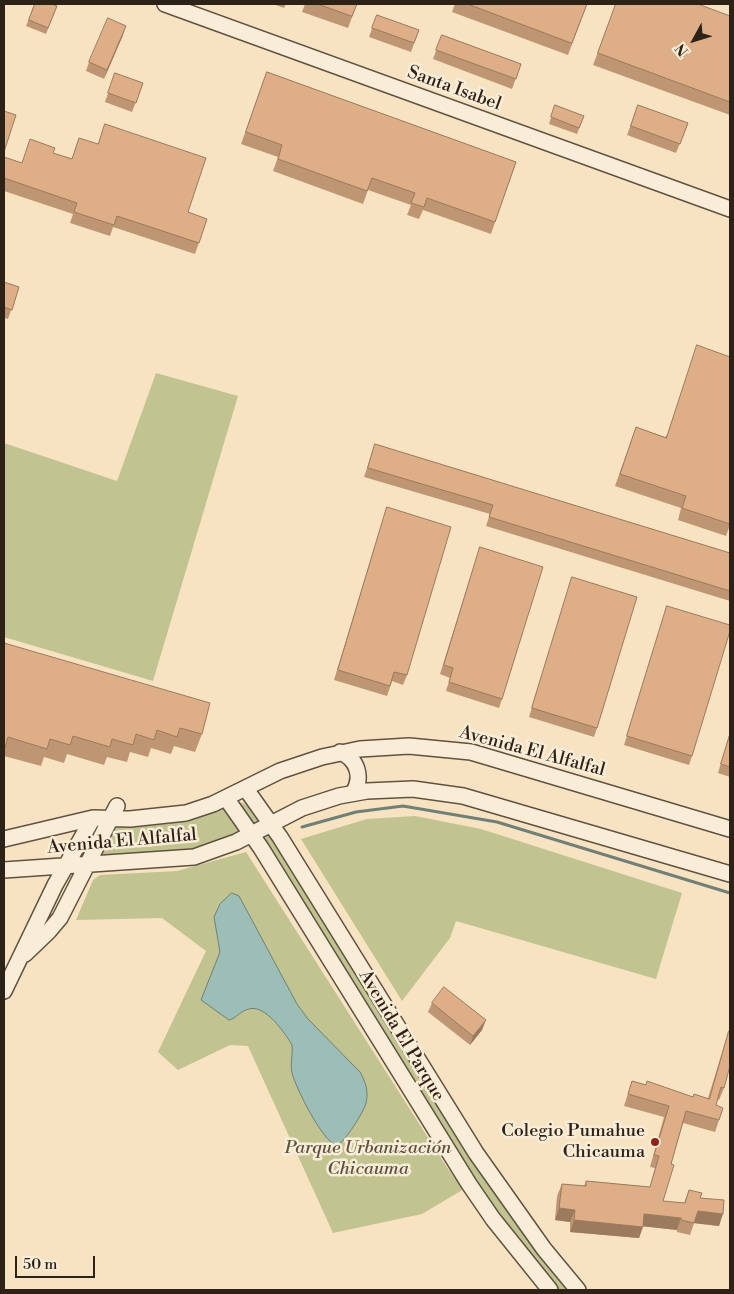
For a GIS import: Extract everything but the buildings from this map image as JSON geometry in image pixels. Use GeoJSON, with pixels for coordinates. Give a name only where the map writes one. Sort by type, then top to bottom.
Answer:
{"type":"FeatureCollection","features":[{"type":"Feature","properties":{"kind":"street","name":"Santa Isabel"},"geometry":{"type":"LineString","coordinates":[[165,4],[730,209]]}},
{"type":"Feature","properties":{"kind":"street","name":"Avenida El Alfalfal"},"geometry":{"type":"LineString","coordinates":[[4,839],[93,818],[110,820],[186,813],[226,798],[280,771],[340,752],[409,746],[460,750],[730,828]]}},
{"type":"Feature","properties":{"kind":"street"},"geometry":{"type":"LineString","coordinates":[[340,752],[352,759],[357,768],[358,784],[352,793]]}},
{"type":"Feature","properties":{"kind":"street","name":"Avenida El Parque"},"geometry":{"type":"LineString","coordinates":[[246,789],[272,824],[476,1153],[513,1207],[578,1290]]}},
{"type":"Feature","properties":{"kind":"street","name":"Avenida El Alfalfal"},"geometry":{"type":"LineString","coordinates":[[4,870],[88,866],[194,857],[252,835],[308,806],[352,793],[405,789],[463,796],[730,874]]}},
{"type":"Feature","properties":{"kind":"street","name":"Avenida El Parque"},"geometry":{"type":"LineString","coordinates":[[226,798],[252,835],[364,1010],[455,1162],[492,1219],[540,1284],[550,1290]]}},
{"type":"Feature","properties":{"kind":"street"},"geometry":{"type":"LineString","coordinates":[[19,960],[55,924],[88,866],[117,806]]}},
{"type":"Feature","properties":{"kind":"street"},"geometry":{"type":"LineString","coordinates":[[4,991],[66,867],[93,818]]}},
{"type":"Feature","properties":{"kind":"street"},"geometry":{"type":"LineString","coordinates":[[364,1010],[369,1000],[381,999]]}},
{"type":"Feature","properties":{"kind":"street"},"geometry":{"type":"LineString","coordinates":[[455,1162],[468,1164],[474,1160],[476,1153]]}},
{"type":"Feature","properties":{"kind":"street"},"geometry":{"type":"LineString","coordinates":[[492,1219],[504,1216],[513,1207]]}},
{"type":"Feature","properties":{"kind":"street"},"geometry":{"type":"LineString","coordinates":[[567,1278],[588,1290]]}},
{"type":"Feature","properties":{"kind":"green space"},"geometry":{"type":"Polygon","coordinates":[[[156,373],[238,396],[153,681],[4,637],[4,443],[117,481],[156,373]]]}},
{"type":"Feature","properties":{"kind":"green space"},"geometry":{"type":"Polygon","coordinates":[[[235,802],[244,803],[263,822],[573,1290],[557,1290],[471,1177],[256,838],[228,839],[188,850],[98,857],[115,825],[178,822],[235,802]]]}},
{"type":"Feature","properties":{"kind":"green space"},"geometry":{"type":"Polygon","coordinates":[[[415,816],[481,829],[682,893],[656,979],[456,921],[450,938],[402,1001],[301,839],[367,819],[415,816]]]}},
{"type":"Feature","properties":{"kind":"green space","name":"Parque Urbanización Chicauma"},"geometry":{"type":"Polygon","coordinates":[[[246,852],[448,1169],[464,1189],[422,1214],[333,1233],[248,1046],[230,1045],[178,1070],[158,1052],[206,951],[162,918],[76,920],[93,880],[100,875],[177,871],[246,852]]]}},
{"type":"Feature","properties":{"kind":"water"},"geometry":{"type":"Polygon","coordinates":[[[232,893],[239,896],[297,1004],[308,1019],[360,1072],[366,1086],[365,1107],[349,1133],[337,1146],[324,1135],[304,1101],[292,1073],[292,1045],[274,1021],[268,1015],[255,1009],[246,1010],[229,1020],[201,1000],[220,952],[214,917],[220,904],[232,893]]]}},
{"type":"Feature","properties":{"kind":"waterway"},"geometry":{"type":"LineString","coordinates":[[302,827],[356,812],[403,806],[497,822],[730,893]]}},
{"type":"Feature","properties":{"kind":"place","name":"Colegio Pumahue Chicauma"},"geometry":{"type":"Point","coordinates":[655,1142]}}]}
